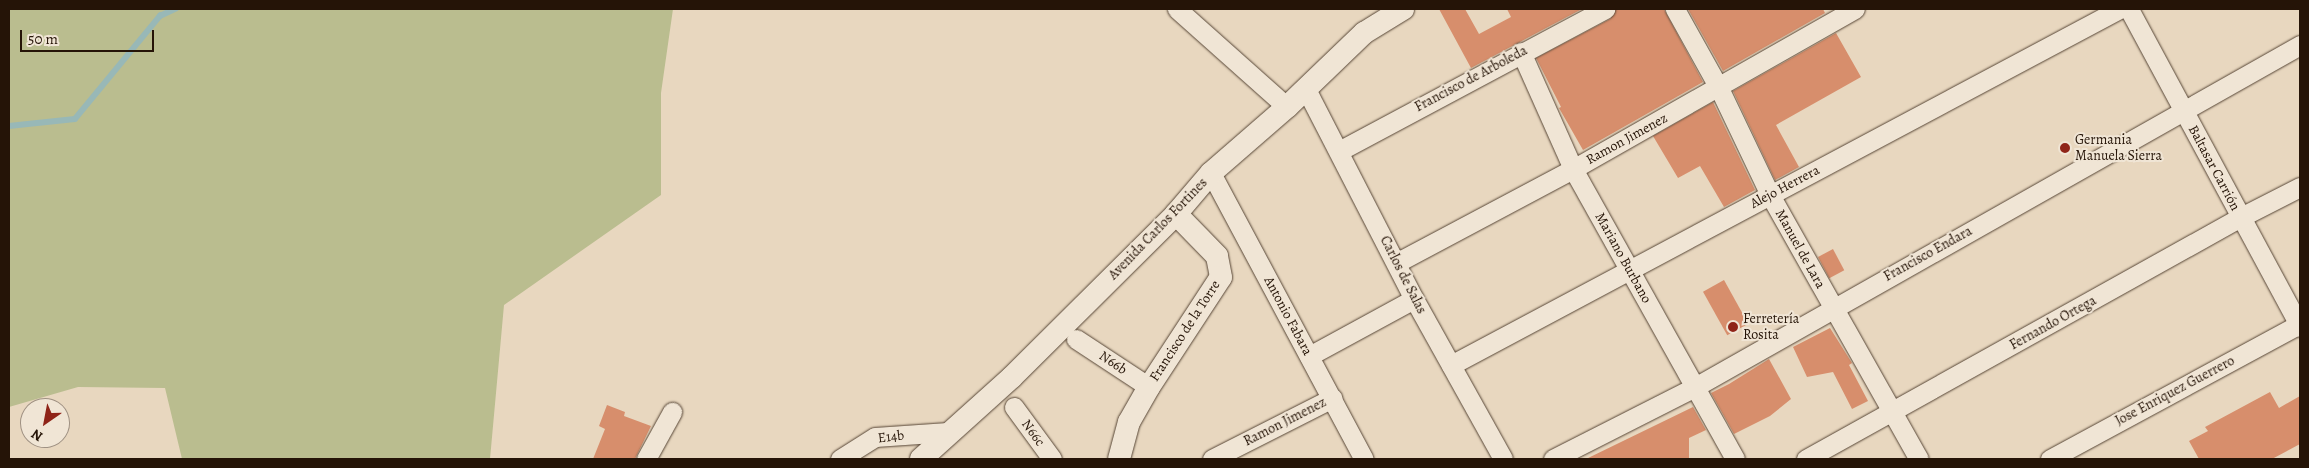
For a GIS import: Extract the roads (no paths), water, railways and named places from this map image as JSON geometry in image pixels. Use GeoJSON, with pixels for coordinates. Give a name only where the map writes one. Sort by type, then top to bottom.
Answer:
{"type":"FeatureCollection","features":[{"type":"Feature","properties":{"kind":"street"},"geometry":{"type":"LineString","coordinates":[[1177,9],[1287,107]]}},
{"type":"Feature","properties":{"kind":"street","name":"Avenida Carlos Fortines"},"geometry":{"type":"LineString","coordinates":[[921,459],[948,432],[1012,377],[1176,214],[1211,173],[1287,107],[1364,33],[1403,9]]}},
{"type":"Feature","properties":{"kind":"street","name":"Francisco de Arboleda"},"geometry":{"type":"LineString","coordinates":[[1339,151],[1521,52],[1605,9]]}},
{"type":"Feature","properties":{"kind":"street","name":"Manuel de Lara"},"geometry":{"type":"LineString","coordinates":[[1675,9],[1719,88],[1770,195],[1918,459]]}},
{"type":"Feature","properties":{"kind":"street","name":"Ramon Jimenez"},"geometry":{"type":"LineString","coordinates":[[1396,263],[1573,169],[1719,88],[1854,9]]}},
{"type":"Feature","properties":{"kind":"street","name":"Alejo Herrera"},"geometry":{"type":"LineString","coordinates":[[1451,365],[2119,9]]}},
{"type":"Feature","properties":{"kind":"street","name":"Baltasar Carrión"},"geometry":{"type":"LineString","coordinates":[[2129,9],[2300,326]]}},
{"type":"Feature","properties":{"kind":"street","name":"Francisco Endara"},"geometry":{"type":"LineString","coordinates":[[1554,459],[1695,387],[2300,46]]}},
{"type":"Feature","properties":{"kind":"street","name":"Mariano Burbano"},"geometry":{"type":"LineString","coordinates":[[1521,52],[1573,169],[1734,459]]}},
{"type":"Feature","properties":{"kind":"street","name":"Carlos de Salas"},"geometry":{"type":"LineString","coordinates":[[1306,89],[1414,299],[1503,459]]}},
{"type":"Feature","properties":{"kind":"street","name":"Antonio Fabara"},"geometry":{"type":"LineString","coordinates":[[1211,173],[1364,459]]}},
{"type":"Feature","properties":{"kind":"street","name":"Fernando Ortega"},"geometry":{"type":"LineString","coordinates":[[1806,459],[1892,413],[2241,217],[2300,187]]}},
{"type":"Feature","properties":{"kind":"street","name":"Francisco de la Torre"},"geometry":{"type":"LineString","coordinates":[[1119,459],[1129,422],[1149,387],[1221,277],[1217,256],[1176,214]]}},
{"type":"Feature","properties":{"kind":"street"},"geometry":{"type":"LineString","coordinates":[[1309,356],[1414,299]]}},
{"type":"Feature","properties":{"kind":"street","name":"Jose Enriquez Guerrero"},"geometry":{"type":"LineString","coordinates":[[2050,459],[2300,326]]}},
{"type":"Feature","properties":{"kind":"street","name":"N66b"},"geometry":{"type":"LineString","coordinates":[[1076,339],[1149,387]]}},
{"type":"Feature","properties":{"kind":"street","name":"Ramon Jimenez"},"geometry":{"type":"LineString","coordinates":[[1212,459],[1332,398]]}},
{"type":"Feature","properties":{"kind":"street","name":"N66c"},"geometry":{"type":"LineString","coordinates":[[1014,407],[1052,459]]}},
{"type":"Feature","properties":{"kind":"street"},"geometry":{"type":"LineString","coordinates":[[646,459],[672,412]]}},
{"type":"Feature","properties":{"kind":"street","name":"E14b"},"geometry":{"type":"LineString","coordinates":[[840,459],[875,437],[948,432]]}},
{"type":"Feature","properties":{"kind":"waterway"},"geometry":{"type":"LineString","coordinates":[[9,126],[75,119],[160,16],[175,9]]}},
{"type":"Feature","properties":{"kind":"place","name":"Germania Manuela Sierra"},"geometry":{"type":"Point","coordinates":[2065,148]}},
{"type":"Feature","properties":{"kind":"place","name":"Ferretería Rosita"},"geometry":{"type":"Point","coordinates":[1733,327]}}]}
